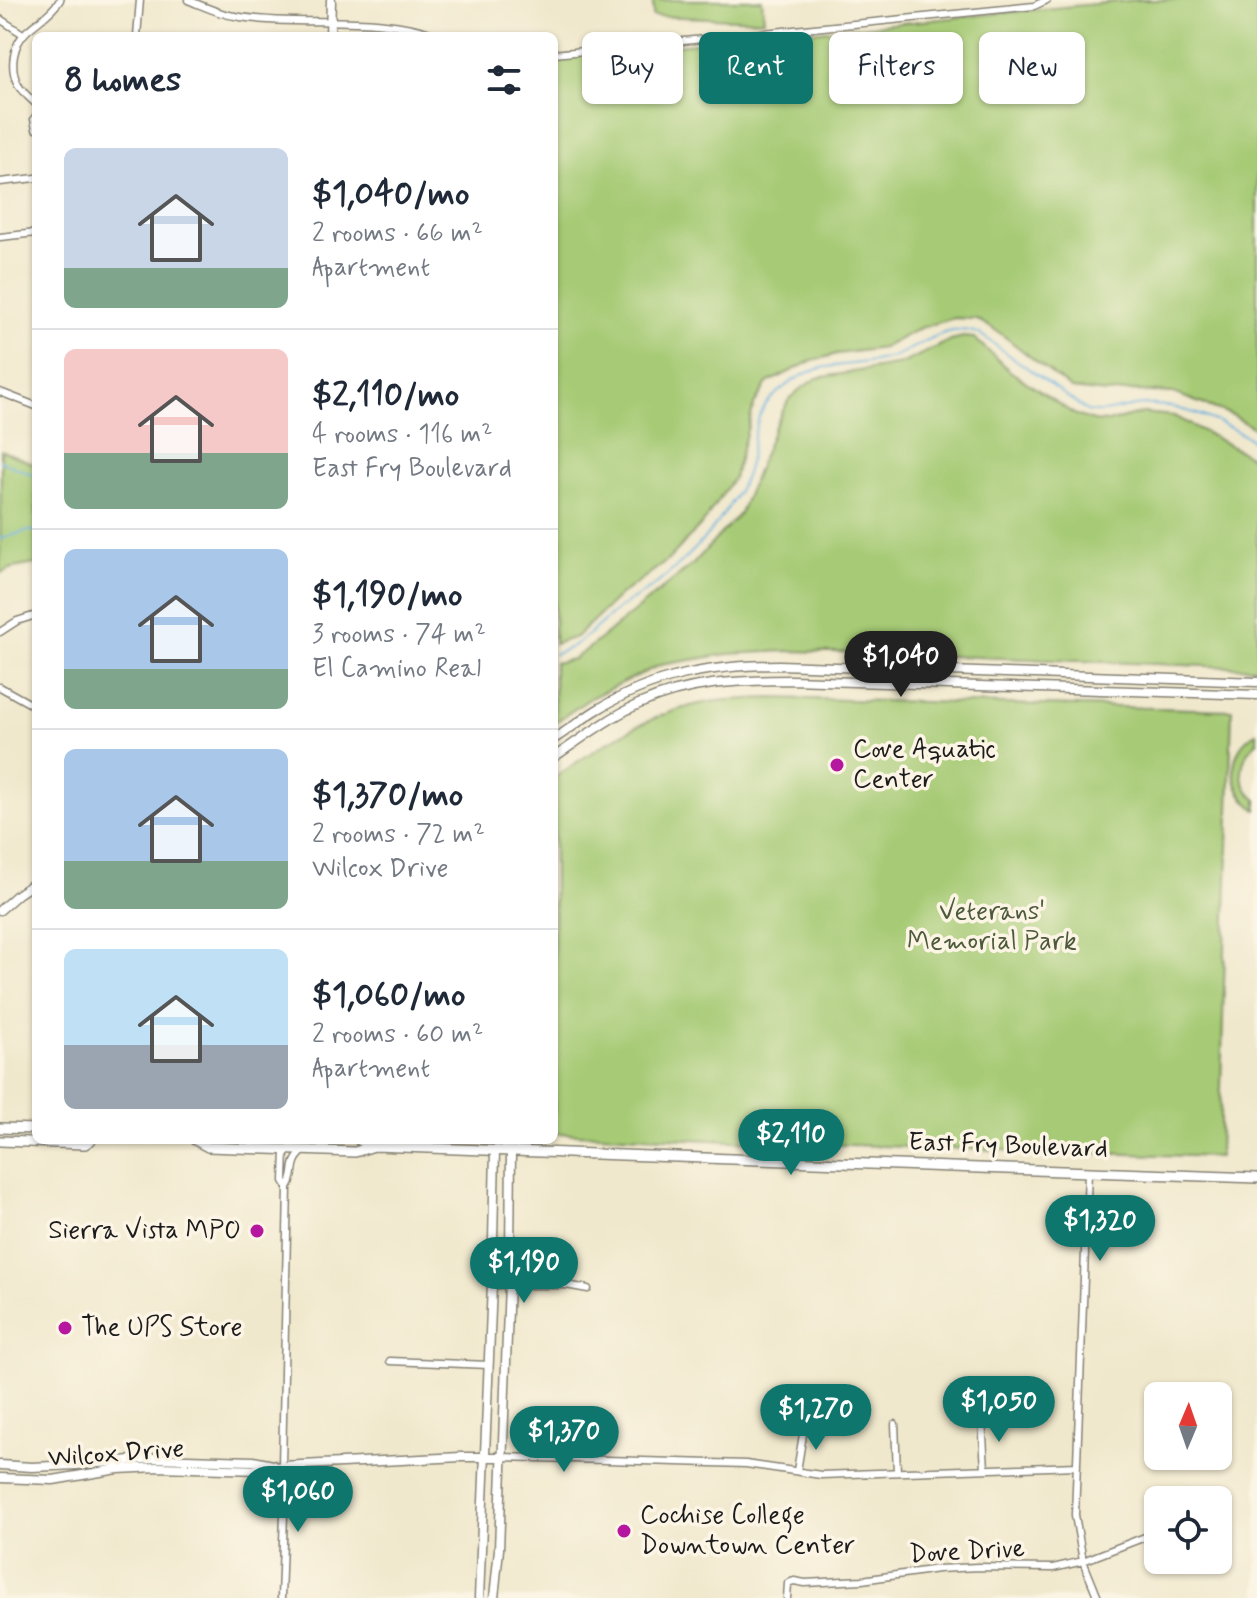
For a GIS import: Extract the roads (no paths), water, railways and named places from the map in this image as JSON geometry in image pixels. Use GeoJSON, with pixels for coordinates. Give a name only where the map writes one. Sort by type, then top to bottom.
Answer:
{"type":"FeatureCollection","features":[{"type":"Feature","properties":{"kind":"main road"},"geometry":{"type":"LineString","coordinates":[[0,1128],[32,1129]]}},
{"type":"Feature","properties":{"kind":"main road"},"geometry":{"type":"LineString","coordinates":[[0,1141],[32,1142]]}},
{"type":"Feature","properties":{"kind":"main road","name":"East Fry Boulevard"},"geometry":{"type":"LineString","coordinates":[[202,1144],[208,1147],[355,1152],[374,1146]]}},
{"type":"Feature","properties":{"kind":"main road","name":"East Fry Boulevard"},"geometry":{"type":"LineString","coordinates":[[369,1144],[1257,1178]]}},
{"type":"Feature","properties":{"kind":"street"},"geometry":{"type":"LineString","coordinates":[[32,100],[19,86],[14,69],[14,49],[23,34],[60,0]]}},
{"type":"Feature","properties":{"kind":"street"},"geometry":{"type":"LineString","coordinates":[[137,32],[140,0]]}},
{"type":"Feature","properties":{"kind":"street"},"geometry":{"type":"LineString","coordinates":[[188,0],[232,16],[274,21],[405,26],[429,32]]}},
{"type":"Feature","properties":{"kind":"street"},"geometry":{"type":"LineString","coordinates":[[330,32],[331,0]]}},
{"type":"Feature","properties":{"kind":"street"},"geometry":{"type":"LineString","coordinates":[[558,54],[1034,6],[1047,0]]}},
{"type":"Feature","properties":{"kind":"street"},"geometry":{"type":"LineString","coordinates":[[0,19],[23,34]]}},
{"type":"Feature","properties":{"kind":"street"},"geometry":{"type":"LineString","coordinates":[[0,182],[32,178]]}},
{"type":"Feature","properties":{"kind":"street"},"geometry":{"type":"LineString","coordinates":[[0,237],[32,233]]}},
{"type":"Feature","properties":{"kind":"street"},"geometry":{"type":"LineString","coordinates":[[0,392],[32,404]]}},
{"type":"Feature","properties":{"kind":"street"},"geometry":{"type":"LineString","coordinates":[[0,632],[32,616]]}},
{"type":"Feature","properties":{"kind":"street"},"geometry":{"type":"LineString","coordinates":[[558,736],[593,712],[636,689],[688,673],[740,665],[1257,682]]}},
{"type":"Feature","properties":{"kind":"street"},"geometry":{"type":"LineString","coordinates":[[558,754],[639,704],[701,685],[741,680],[1257,695]]}},
{"type":"Feature","properties":{"kind":"street"},"geometry":{"type":"LineString","coordinates":[[0,687],[32,705]]}},
{"type":"Feature","properties":{"kind":"street"},"geometry":{"type":"LineString","coordinates":[[0,910],[32,885]]}},
{"type":"Feature","properties":{"kind":"street"},"geometry":{"type":"LineString","coordinates":[[285,1150],[284,1181],[288,1187]]}},
{"type":"Feature","properties":{"kind":"street"},"geometry":{"type":"LineString","coordinates":[[281,1598],[288,1187],[297,1156],[305,1150]]}},
{"type":"Feature","properties":{"kind":"street"},"geometry":{"type":"LineString","coordinates":[[479,1598],[495,1151]]}},
{"type":"Feature","properties":{"kind":"street"},"geometry":{"type":"LineString","coordinates":[[494,1598],[499,1549],[511,1151]]}},
{"type":"Feature","properties":{"kind":"street"},"geometry":{"type":"LineString","coordinates":[[1088,1172],[1075,1515],[1083,1561],[1098,1598]]}},
{"type":"Feature","properties":{"kind":"street"},"geometry":{"type":"LineString","coordinates":[[492,1285],[566,1285],[588,1289]]}},
{"type":"Feature","properties":{"kind":"street"},"geometry":{"type":"LineString","coordinates":[[390,1361],[489,1365]]}},
{"type":"Feature","properties":{"kind":"street"},"geometry":{"type":"LineString","coordinates":[[982,1420],[985,1469]]}},
{"type":"Feature","properties":{"kind":"street"},"geometry":{"type":"LineString","coordinates":[[895,1424],[897,1472]]}},
{"type":"Feature","properties":{"kind":"street"},"geometry":{"type":"LineString","coordinates":[[797,1471],[804,1428]]}},
{"type":"Feature","properties":{"kind":"street","name":"Wilcox Drive"},"geometry":{"type":"LineString","coordinates":[[0,1478],[53,1480],[118,1469],[260,1470],[282,1466],[486,1457],[746,1464],[821,1475],[1077,1466]]}},
{"type":"Feature","properties":{"kind":"street","name":"Wilcox Drive"},"geometry":{"type":"LineString","coordinates":[[0,1465],[64,1466],[154,1458],[253,1461],[282,1466]]}},
{"type":"Feature","properties":{"kind":"street","name":"Dove Drive"},"geometry":{"type":"LineString","coordinates":[[787,1598],[788,1583],[794,1581],[862,1580],[938,1569],[1053,1568],[1083,1561],[1144,1537]]}},
{"type":"Feature","properties":{"kind":"waterway"},"geometry":{"type":"LineString","coordinates":[[558,653],[580,641],[618,609],[659,582],[696,548],[718,522],[744,479],[757,424],[767,403],[791,382],[816,370],[886,359],[946,332],[968,331],[980,334],[1087,411],[1102,412],[1144,405],[1172,407],[1219,422],[1257,444]]}},
{"type":"Feature","properties":{"kind":"waterway"},"geometry":{"type":"LineString","coordinates":[[0,461],[32,474]]}},
{"type":"Feature","properties":{"kind":"waterway"},"geometry":{"type":"LineString","coordinates":[[0,539],[32,531]]}},
{"type":"Feature","properties":{"kind":"place","name":"Cove Aquatic Center"},"geometry":{"type":"Point","coordinates":[837,765]}},
{"type":"Feature","properties":{"kind":"place","name":"Sierra Vista MPO"},"geometry":{"type":"Point","coordinates":[257,1231]}},
{"type":"Feature","properties":{"kind":"place","name":"The UPS Store"},"geometry":{"type":"Point","coordinates":[65,1328]}},
{"type":"Feature","properties":{"kind":"place","name":"Cochise College Downtown Center"},"geometry":{"type":"Point","coordinates":[624,1531]}},
{"type":"Feature","properties":{"kind":"park label","name":"Veterans' Memorial Park"},"geometry":{"type":"Point","coordinates":[992,927]}}]}
